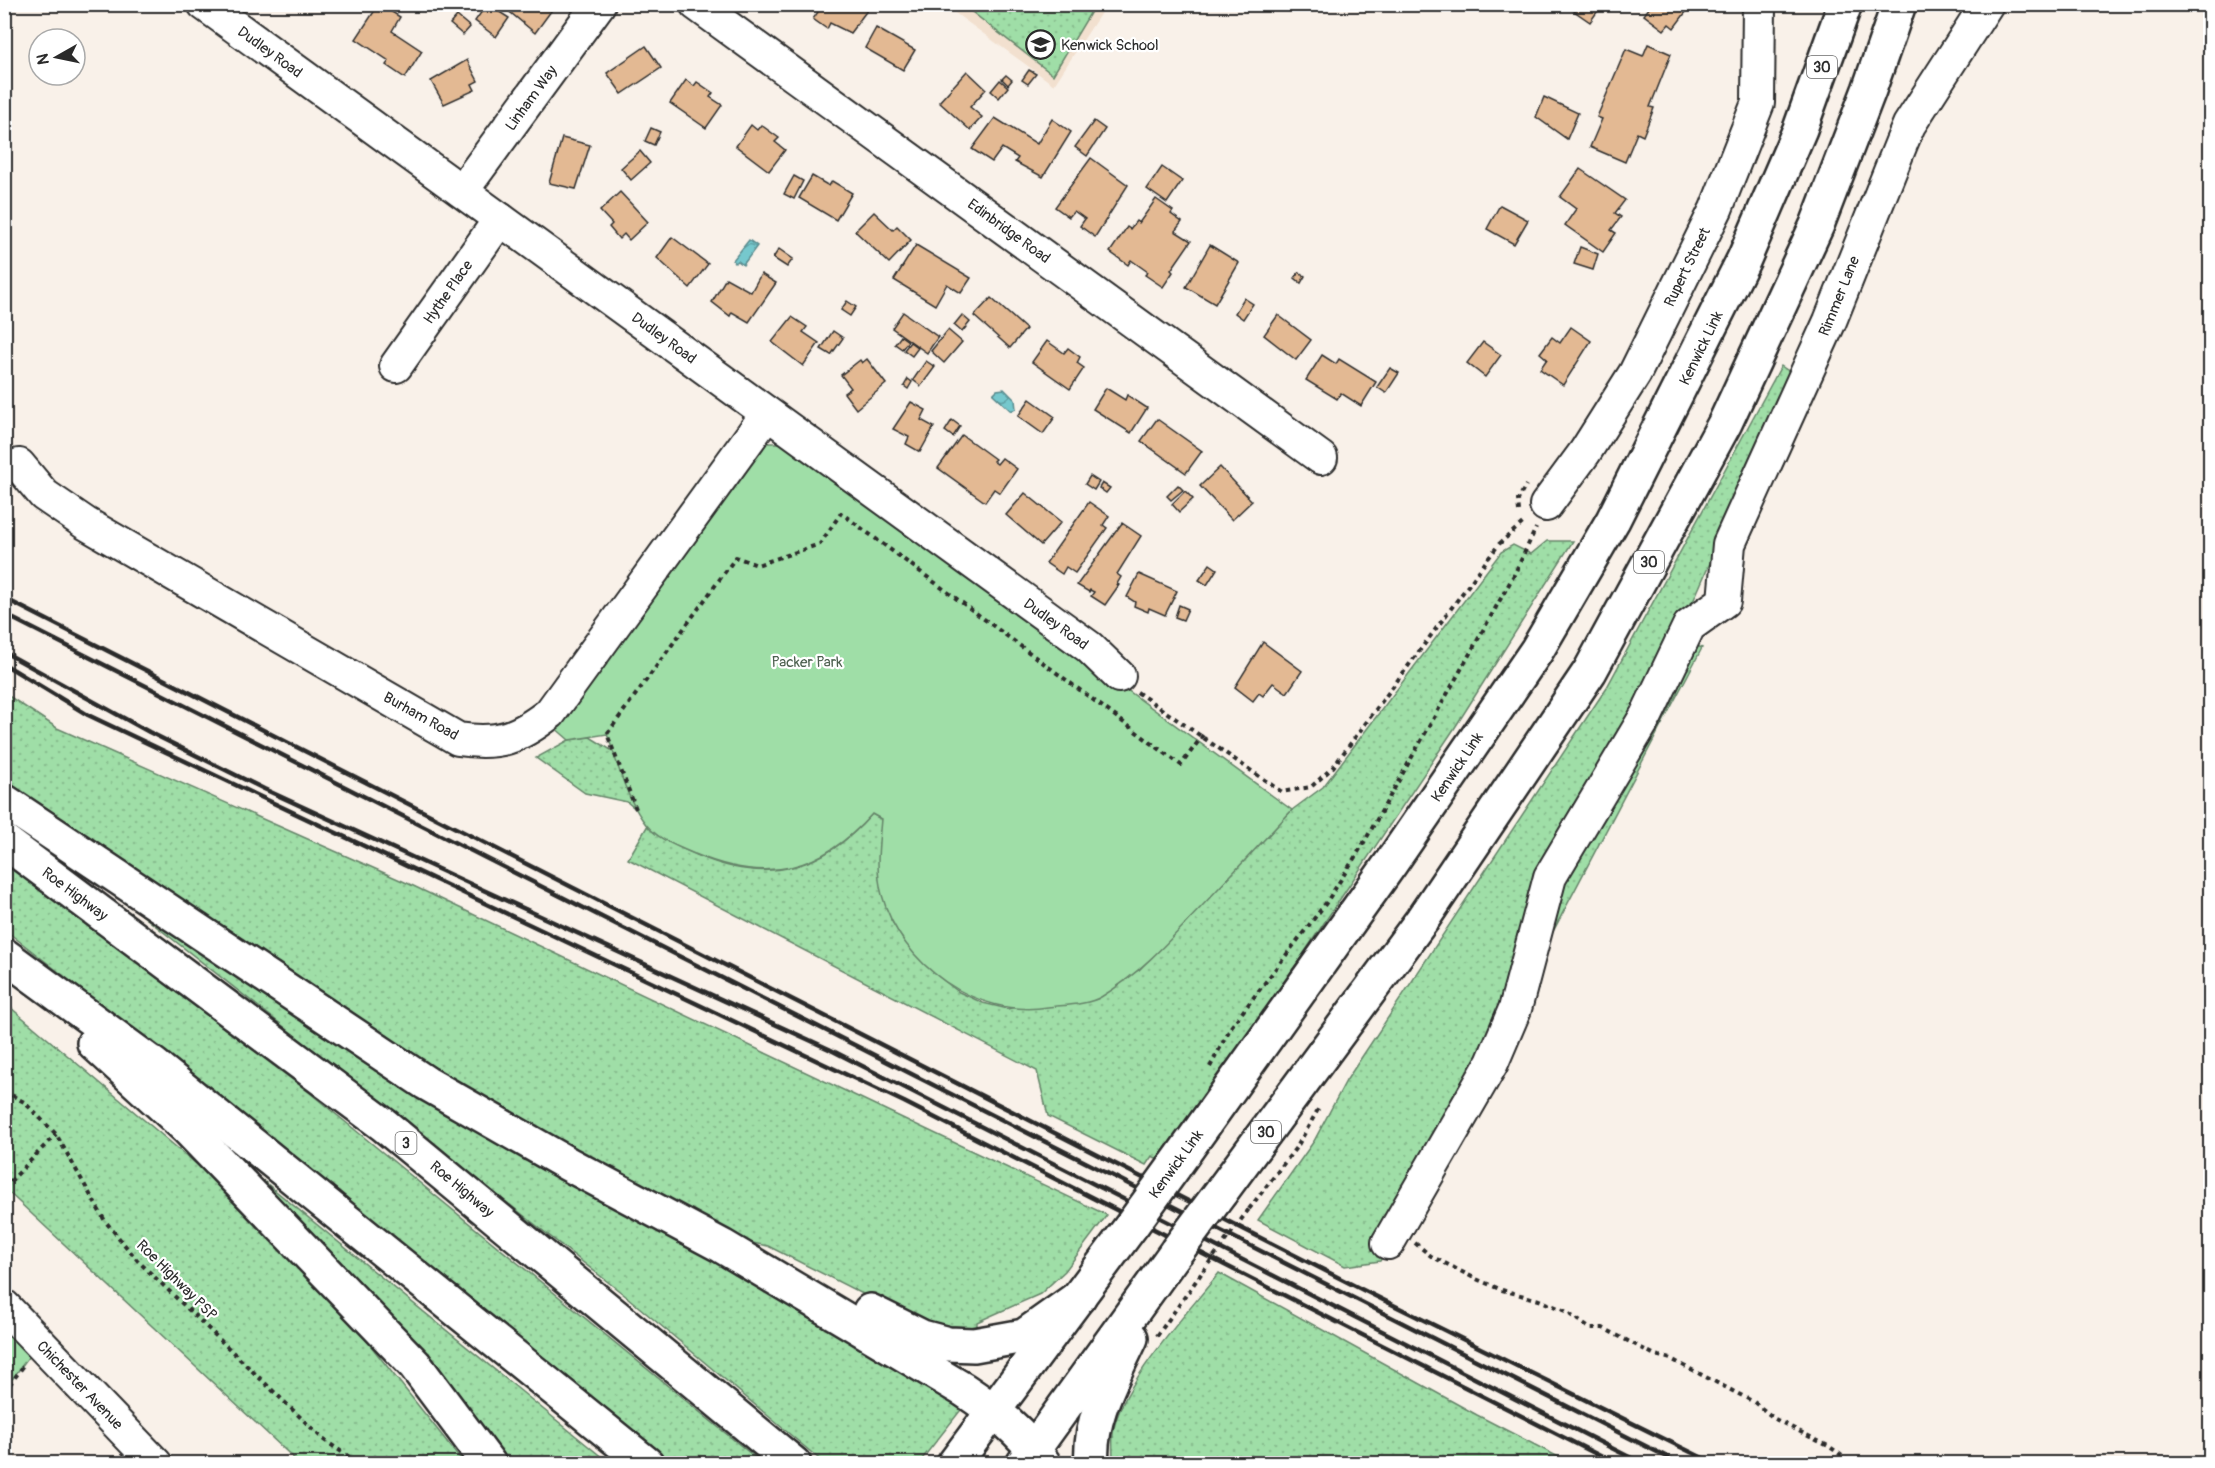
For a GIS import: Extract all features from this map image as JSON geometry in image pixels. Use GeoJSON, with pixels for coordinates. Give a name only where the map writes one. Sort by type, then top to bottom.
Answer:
{"type":"FeatureCollection","features":[{"type":"Feature","properties":{"kind":"highway","name":"Kenwick Link"},"geometry":{"type":"LineString","coordinates":[[954,1464],[1174,1167],[1391,863],[1531,659],[1613,520],[1744,259],[1800,129],[1845,4]]}},
{"type":"Feature","properties":{"kind":"highway","name":"30"},"geometry":{"type":"LineString","coordinates":[[1034,1458],[1169,1262],[1422,920],[1590,671],[1725,423],[1812,235],[1869,90],[1899,4]]}},
{"type":"Feature","properties":{"kind":"highway"},"geometry":{"type":"LineString","coordinates":[[4,801],[426,1083],[568,1164],[722,1246],[964,1390],[994,1410],[1034,1458]]}},
{"type":"Feature","properties":{"kind":"highway","name":"Roe Highway"},"geometry":{"type":"LineString","coordinates":[[4,841],[384,1125],[794,1464]]}},
{"type":"Feature","properties":{"kind":"highway"},"geometry":{"type":"LineString","coordinates":[[6,956],[71,1022],[188,1129],[414,1365],[489,1464]]}},
{"type":"Feature","properties":{"kind":"highway"},"geometry":{"type":"LineString","coordinates":[[6,956],[154,1065],[647,1464]]}},
{"type":"Feature","properties":{"kind":"highway"},"geometry":{"type":"LineString","coordinates":[[722,1246],[771,1259],[922,1337],[948,1344],[974,1345],[1024,1336],[1079,1297]]}},
{"type":"Feature","properties":{"kind":"highway"},"geometry":{"type":"LineString","coordinates":[[1092,1464],[1094,1432],[1103,1398],[1169,1262]]}},
{"type":"Feature","properties":{"kind":"street","name":"Dudley Road"},"geometry":{"type":"LineString","coordinates":[[204,4],[1089,647],[1119,676]]}},
{"type":"Feature","properties":{"kind":"street","name":"Linham Way"},"geometry":{"type":"LineString","coordinates":[[462,192],[600,4]]}},
{"type":"Feature","properties":{"kind":"street","name":"Edinbridge Road"},"geometry":{"type":"LineString","coordinates":[[696,4],[1321,458]]}},
{"type":"Feature","properties":{"kind":"street","name":"Rupert Street"},"geometry":{"type":"LineString","coordinates":[[1536,513],[1585,452],[1635,373],[1716,209],[1758,103],[1759,4]]}},
{"type":"Feature","properties":{"kind":"street","name":"Rimmer Lane"},"geometry":{"type":"LineString","coordinates":[[1392,1236],[1492,1063],[1515,1009],[1550,877],[1646,716],[1689,626],[1724,601],[1729,544],[1830,321],[1901,144],[1910,125],[1987,4]]}},
{"type":"Feature","properties":{"kind":"street","name":"Hythe Place"},"geometry":{"type":"LineString","coordinates":[[396,366],[500,219]]}},
{"type":"Feature","properties":{"kind":"street","name":"Burham Road"},"geometry":{"type":"LineString","coordinates":[[19,465],[44,495],[85,524],[458,739],[482,742],[513,736],[529,730],[550,713],[767,414]]}},
{"type":"Feature","properties":{"kind":"street","name":"Chichester Avenue"},"geometry":{"type":"LineString","coordinates":[[4,1306],[138,1457]]}},
{"type":"Feature","properties":{"kind":"path"},"geometry":{"type":"LineString","coordinates":[[636,809],[607,734],[736,557],[757,565],[820,544],[841,513],[1181,765],[1203,735]]}},
{"type":"Feature","properties":{"kind":"path"},"geometry":{"type":"LineString","coordinates":[[1119,676],[1138,692],[1282,792],[1311,787],[1333,767],[1499,544],[1536,513]]}},
{"type":"Feature","properties":{"kind":"path"},"geometry":{"type":"LineString","coordinates":[[1209,1069],[1231,1027],[1326,903],[1362,846],[1514,575],[1536,513]]}},
{"type":"Feature","properties":{"kind":"path","name":"Roe Highway PSP"},"geometry":{"type":"LineString","coordinates":[[4,1091],[24,1102],[56,1134],[105,1221],[138,1261],[324,1440],[360,1464]]}},
{"type":"Feature","properties":{"kind":"path"},"geometry":{"type":"LineString","coordinates":[[4,1188],[56,1134]]}},
{"type":"Feature","properties":{"kind":"path"},"geometry":{"type":"LineString","coordinates":[[1203,1271],[1249,1209]]}},
{"type":"Feature","properties":{"kind":"path"},"geometry":{"type":"LineString","coordinates":[[1392,1236],[1473,1278],[1502,1290],[1539,1300],[1565,1311],[1589,1328],[1603,1328],[1655,1354],[1671,1359],[1754,1402],[1775,1419],[1830,1447],[1853,1464]]}},
{"type":"Feature","properties":{"kind":"path"},"geometry":{"type":"LineString","coordinates":[[4,1392],[28,1360]]}},
{"type":"Feature","properties":{"kind":"shaded area","name":"Kenwick School"},"geometry":{"type":"Polygon","coordinates":[[[944,5],[1106,5],[1054,85],[944,5]]]}},
{"type":"Feature","properties":{"kind":"green space","name":"Kenwick School"},"geometry":{"type":"Polygon","coordinates":[[[963,5],[1095,5],[1053,75],[963,5]]]}},
{"type":"Feature","properties":{"kind":"green space"},"geometry":{"type":"Polygon","coordinates":[[[1781,366],[1793,374],[1677,638],[1702,648],[1380,1261],[1345,1266],[1258,1220],[1314,1141],[1346,1081],[1607,687],[1781,366]]]}},
{"type":"Feature","properties":{"kind":"green space","name":"Packer Park"},"geometry":{"type":"Polygon","coordinates":[[[760,443],[788,443],[1292,810],[1179,931],[1129,978],[1101,997],[1089,1002],[1021,1009],[995,1004],[969,995],[945,982],[906,944],[892,920],[882,895],[879,876],[881,819],[872,814],[852,834],[832,849],[812,860],[791,867],[768,870],[745,869],[721,863],[673,844],[647,826],[626,789],[607,734],[569,740],[554,727],[760,443]]]}},
{"type":"Feature","properties":{"kind":"green space"},"geometry":{"type":"Polygon","coordinates":[[[1547,541],[1573,541],[1454,729],[1164,1162],[1152,1156],[1146,1165],[1048,1116],[1037,1071],[628,859],[648,825],[678,847],[724,865],[748,870],[793,867],[814,860],[834,848],[872,814],[881,819],[891,920],[904,941],[939,977],[959,992],[983,1003],[1008,1009],[1139,970],[1292,810],[1323,787],[1501,552],[1513,545],[1531,554],[1547,541]]]}},
{"type":"Feature","properties":{"kind":"green space"},"geometry":{"type":"Polygon","coordinates":[[[4,693],[57,728],[407,883],[1107,1215],[1065,1271],[1040,1294],[977,1322],[977,1328],[920,1323],[768,1246],[742,1241],[475,1098],[5,782],[4,693]]]}},
{"type":"Feature","properties":{"kind":"green space"},"geometry":{"type":"Polygon","coordinates":[[[590,737],[616,753],[638,811],[627,802],[585,793],[536,758],[569,740],[590,737]]]}},
{"type":"Feature","properties":{"kind":"green space"},"geometry":{"type":"Polygon","coordinates":[[[4,862],[310,1093],[762,1463],[668,1463],[301,1161],[5,930],[4,862]]]}},
{"type":"Feature","properties":{"kind":"green space"},"geometry":{"type":"Polygon","coordinates":[[[148,906],[867,1340],[964,1406],[919,1463],[824,1463],[627,1297],[142,915],[148,906]]]}},
{"type":"Feature","properties":{"kind":"green space"},"geometry":{"type":"Polygon","coordinates":[[[4,1002],[201,1168],[351,1321],[464,1463],[299,1463],[5,1189],[4,1002]]]}},
{"type":"Feature","properties":{"kind":"green space"},"geometry":{"type":"Polygon","coordinates":[[[239,1161],[609,1463],[495,1463],[239,1161]]]}},
{"type":"Feature","properties":{"kind":"green space"},"geometry":{"type":"Polygon","coordinates":[[[1219,1273],[1477,1415],[1570,1463],[1104,1464],[1113,1462],[1113,1434],[1127,1394],[1157,1350],[1219,1273]]]}},
{"type":"Feature","properties":{"kind":"green space"},"geometry":{"type":"Polygon","coordinates":[[[5,1323],[32,1352],[5,1389],[5,1323]]]}},
{"type":"Feature","properties":{"kind":"water"},"geometry":{"type":"Polygon","coordinates":[[[749,240],[757,246],[743,265],[738,261],[735,263],[733,260],[749,240]]]}},
{"type":"Feature","properties":{"kind":"water"},"geometry":{"type":"Polygon","coordinates":[[[1004,389],[1015,400],[1016,409],[1011,411],[993,394],[997,390],[1004,389]]]}},
{"type":"Feature","properties":{"kind":"building"},"geometry":{"type":"Polygon","coordinates":[[[379,4],[400,17],[392,31],[422,51],[405,78],[386,65],[389,61],[356,39],[379,4]]]}},
{"type":"Feature","properties":{"kind":"building"},"geometry":{"type":"Polygon","coordinates":[[[487,4],[509,18],[496,37],[475,21],[487,4]]]}},
{"type":"Feature","properties":{"kind":"building"},"geometry":{"type":"Polygon","coordinates":[[[500,4],[552,4],[554,7],[535,33],[500,4]]]}},
{"type":"Feature","properties":{"kind":"building"},"geometry":{"type":"Polygon","coordinates":[[[807,4],[871,5],[850,33],[830,23],[827,29],[813,19],[818,12],[807,4]]]}},
{"type":"Feature","properties":{"kind":"building"},"geometry":{"type":"Polygon","coordinates":[[[1564,4],[1602,4],[1602,5],[1590,22],[1564,4]]]}},
{"type":"Feature","properties":{"kind":"building"},"geometry":{"type":"Polygon","coordinates":[[[1652,4],[1686,4],[1682,10],[1686,12],[1674,28],[1669,24],[1664,30],[1644,15],[1652,4]]]}},
{"type":"Feature","properties":{"kind":"building"},"geometry":{"type":"Polygon","coordinates":[[[457,16],[470,27],[463,35],[450,24],[457,16]]]}},
{"type":"Feature","properties":{"kind":"building"},"geometry":{"type":"Polygon","coordinates":[[[876,28],[915,50],[903,70],[865,48],[876,28]]]}},
{"type":"Feature","properties":{"kind":"building"},"geometry":{"type":"Polygon","coordinates":[[[1648,44],[1671,54],[1650,107],[1654,108],[1643,136],[1637,133],[1625,162],[1590,147],[1602,119],[1597,117],[1626,49],[1643,56],[1648,44]]]}},
{"type":"Feature","properties":{"kind":"building"},"geometry":{"type":"Polygon","coordinates":[[[646,46],[661,68],[622,94],[607,73],[646,46]]]}},
{"type":"Feature","properties":{"kind":"building"},"geometry":{"type":"Polygon","coordinates":[[[467,60],[478,81],[472,84],[475,90],[444,104],[431,81],[467,60]]]}},
{"type":"Feature","properties":{"kind":"building"},"geometry":{"type":"Polygon","coordinates":[[[1029,70],[1036,74],[1028,84],[1022,80],[1029,70]]]}},
{"type":"Feature","properties":{"kind":"building"},"geometry":{"type":"Polygon","coordinates":[[[967,71],[986,89],[970,107],[982,117],[970,130],[939,102],[967,71]]]}},
{"type":"Feature","properties":{"kind":"building"},"geometry":{"type":"Polygon","coordinates":[[[1006,75],[1012,80],[1008,85],[1002,79],[1006,75]]]}},
{"type":"Feature","properties":{"kind":"building"},"geometry":{"type":"Polygon","coordinates":[[[686,80],[694,86],[697,82],[713,93],[710,97],[722,105],[706,128],[670,103],[686,80]]]}},
{"type":"Feature","properties":{"kind":"building"},"geometry":{"type":"Polygon","coordinates":[[[1000,80],[1008,87],[999,98],[991,91],[1000,80]]]}},
{"type":"Feature","properties":{"kind":"building"},"geometry":{"type":"Polygon","coordinates":[[[1544,97],[1578,113],[1567,139],[1536,117],[1544,97]]]}},
{"type":"Feature","properties":{"kind":"building"},"geometry":{"type":"Polygon","coordinates":[[[995,118],[1037,144],[1052,119],[1071,132],[1043,177],[1015,162],[1018,158],[1002,148],[992,162],[972,149],[995,118]]]}},
{"type":"Feature","properties":{"kind":"building"},"geometry":{"type":"Polygon","coordinates":[[[1094,121],[1105,129],[1087,156],[1075,147],[1094,121]]]}},
{"type":"Feature","properties":{"kind":"building"},"geometry":{"type":"Polygon","coordinates":[[[751,125],[757,130],[761,125],[779,138],[775,142],[785,150],[769,171],[736,146],[751,125]]]}},
{"type":"Feature","properties":{"kind":"building"},"geometry":{"type":"Polygon","coordinates":[[[651,128],[660,132],[654,145],[645,141],[651,128]]]}},
{"type":"Feature","properties":{"kind":"building"},"geometry":{"type":"Polygon","coordinates":[[[562,138],[590,145],[576,189],[549,183],[562,138]]]}},
{"type":"Feature","properties":{"kind":"building"},"geometry":{"type":"Polygon","coordinates":[[[640,151],[650,163],[631,180],[621,168],[640,151]]]}},
{"type":"Feature","properties":{"kind":"building"},"geometry":{"type":"Polygon","coordinates":[[[1091,158],[1128,185],[1095,237],[1080,226],[1085,219],[1074,211],[1069,217],[1055,207],[1091,158]]]}},
{"type":"Feature","properties":{"kind":"building"},"geometry":{"type":"Polygon","coordinates":[[[1162,167],[1182,181],[1167,203],[1147,189],[1162,167]]]}},
{"type":"Feature","properties":{"kind":"building"},"geometry":{"type":"Polygon","coordinates":[[[1580,169],[1625,200],[1615,213],[1621,217],[1611,230],[1616,233],[1603,252],[1565,225],[1576,209],[1560,197],[1580,169]]]}},
{"type":"Feature","properties":{"kind":"building"},"geometry":{"type":"Polygon","coordinates":[[[794,176],[803,181],[794,199],[784,194],[794,176]]]}},
{"type":"Feature","properties":{"kind":"building"},"geometry":{"type":"Polygon","coordinates":[[[812,176],[829,186],[832,181],[852,193],[836,220],[799,198],[812,176]]]}},
{"type":"Feature","properties":{"kind":"building"},"geometry":{"type":"Polygon","coordinates":[[[620,192],[648,222],[629,240],[624,234],[619,239],[609,227],[612,224],[600,211],[620,192]]]}},
{"type":"Feature","properties":{"kind":"building"},"geometry":{"type":"Polygon","coordinates":[[[1156,199],[1173,211],[1171,214],[1182,222],[1175,231],[1191,241],[1171,270],[1173,272],[1163,287],[1145,275],[1148,272],[1131,260],[1128,265],[1110,252],[1127,227],[1130,229],[1136,221],[1139,223],[1156,199]]]}},
{"type":"Feature","properties":{"kind":"building"},"geometry":{"type":"Polygon","coordinates":[[[1500,205],[1528,220],[1514,244],[1487,229],[1500,205]]]}},
{"type":"Feature","properties":{"kind":"building"},"geometry":{"type":"Polygon","coordinates":[[[874,212],[893,230],[897,226],[911,240],[889,263],[855,231],[874,212]]]}},
{"type":"Feature","properties":{"kind":"building"},"geometry":{"type":"Polygon","coordinates":[[[672,237],[708,264],[690,288],[657,258],[672,237]]]}},
{"type":"Feature","properties":{"kind":"building"},"geometry":{"type":"Polygon","coordinates":[[[916,245],[971,278],[961,293],[947,284],[935,305],[894,280],[916,245]]]}},
{"type":"Feature","properties":{"kind":"building"},"geometry":{"type":"Polygon","coordinates":[[[1210,245],[1239,263],[1215,304],[1186,287],[1210,245]]]}},
{"type":"Feature","properties":{"kind":"building"},"geometry":{"type":"Polygon","coordinates":[[[1580,247],[1598,254],[1593,270],[1574,264],[1580,247]]]}},
{"type":"Feature","properties":{"kind":"building"},"geometry":{"type":"Polygon","coordinates":[[[779,249],[793,259],[787,267],[773,258],[779,249]]]}},
{"type":"Feature","properties":{"kind":"building"},"geometry":{"type":"Polygon","coordinates":[[[1299,272],[1305,276],[1301,283],[1295,278],[1299,272]]]}},
{"type":"Feature","properties":{"kind":"building"},"geometry":{"type":"Polygon","coordinates":[[[761,274],[776,283],[749,322],[732,312],[730,316],[712,302],[726,278],[751,292],[761,274]]]}},
{"type":"Feature","properties":{"kind":"building"},"geometry":{"type":"Polygon","coordinates":[[[991,298],[1026,329],[1010,348],[974,316],[991,298]]]}},
{"type":"Feature","properties":{"kind":"building"},"geometry":{"type":"Polygon","coordinates":[[[1244,298],[1253,304],[1243,319],[1235,313],[1244,298]]]}},
{"type":"Feature","properties":{"kind":"building"},"geometry":{"type":"Polygon","coordinates":[[[847,301],[856,307],[850,316],[841,310],[847,301]]]}},
{"type":"Feature","properties":{"kind":"building"},"geometry":{"type":"Polygon","coordinates":[[[903,312],[938,337],[927,353],[892,328],[903,312]]]}},
{"type":"Feature","properties":{"kind":"building"},"geometry":{"type":"Polygon","coordinates":[[[962,315],[970,322],[962,332],[954,325],[962,315]]]}},
{"type":"Feature","properties":{"kind":"building"},"geometry":{"type":"Polygon","coordinates":[[[1278,315],[1311,340],[1296,360],[1264,335],[1278,315]]]}},
{"type":"Feature","properties":{"kind":"building"},"geometry":{"type":"Polygon","coordinates":[[[792,317],[807,327],[803,332],[819,343],[803,366],[772,342],[792,317]]]}},
{"type":"Feature","properties":{"kind":"building"},"geometry":{"type":"Polygon","coordinates":[[[1571,327],[1591,341],[1563,385],[1540,369],[1547,359],[1540,353],[1552,337],[1560,343],[1571,327]]]}},
{"type":"Feature","properties":{"kind":"building"},"geometry":{"type":"Polygon","coordinates":[[[948,330],[962,342],[944,363],[931,351],[948,330]]]}},
{"type":"Feature","properties":{"kind":"building"},"geometry":{"type":"Polygon","coordinates":[[[833,331],[843,338],[831,355],[821,349],[833,331]]]}},
{"type":"Feature","properties":{"kind":"building"},"geometry":{"type":"Polygon","coordinates":[[[901,336],[908,341],[902,349],[895,344],[901,336]]]}},
{"type":"Feature","properties":{"kind":"building"},"geometry":{"type":"Polygon","coordinates":[[[1047,341],[1064,353],[1068,348],[1080,357],[1077,363],[1084,368],[1070,389],[1032,362],[1047,341]]]}},
{"type":"Feature","properties":{"kind":"building"},"geometry":{"type":"Polygon","coordinates":[[[910,342],[918,348],[912,356],[904,350],[910,342]]]}},
{"type":"Feature","properties":{"kind":"building"},"geometry":{"type":"Polygon","coordinates":[[[1483,342],[1501,355],[1485,377],[1467,363],[1483,342]]]}},
{"type":"Feature","properties":{"kind":"building"},"geometry":{"type":"Polygon","coordinates":[[[1322,355],[1336,364],[1339,359],[1376,382],[1361,406],[1341,393],[1337,399],[1306,380],[1322,355]]]}},
{"type":"Feature","properties":{"kind":"building"},"geometry":{"type":"Polygon","coordinates":[[[867,359],[886,384],[856,409],[844,393],[851,388],[841,375],[860,360],[862,363],[867,359]]]}},
{"type":"Feature","properties":{"kind":"building"},"geometry":{"type":"Polygon","coordinates":[[[926,361],[935,367],[921,386],[913,380],[926,361]]]}},
{"type":"Feature","properties":{"kind":"building"},"geometry":{"type":"Polygon","coordinates":[[[1390,368],[1399,373],[1386,393],[1377,387],[1390,368]]]}},
{"type":"Feature","properties":{"kind":"building"},"geometry":{"type":"Polygon","coordinates":[[[908,379],[912,382],[908,389],[904,386],[908,379]]]}},
{"type":"Feature","properties":{"kind":"building"},"geometry":{"type":"Polygon","coordinates":[[[1106,388],[1125,400],[1127,395],[1147,408],[1131,433],[1093,409],[1106,388]]]}},
{"type":"Feature","properties":{"kind":"building"},"geometry":{"type":"Polygon","coordinates":[[[1030,399],[1055,417],[1043,434],[1018,416],[1030,399]]]}},
{"type":"Feature","properties":{"kind":"building"},"geometry":{"type":"Polygon","coordinates":[[[911,402],[926,410],[921,420],[934,427],[920,452],[906,444],[909,437],[893,429],[911,402]]]}},
{"type":"Feature","properties":{"kind":"building"},"geometry":{"type":"Polygon","coordinates":[[[1157,419],[1202,451],[1186,473],[1141,441],[1157,419]]]}},
{"type":"Feature","properties":{"kind":"building"},"geometry":{"type":"Polygon","coordinates":[[[952,420],[960,426],[953,437],[945,431],[952,420]]]}},
{"type":"Feature","properties":{"kind":"building"},"geometry":{"type":"Polygon","coordinates":[[[962,435],[995,459],[993,461],[997,464],[1002,458],[1017,469],[1000,493],[994,489],[985,502],[938,468],[962,435]]]}},
{"type":"Feature","properties":{"kind":"building"},"geometry":{"type":"Polygon","coordinates":[[[1220,467],[1252,501],[1232,520],[1200,486],[1220,467]]]}},
{"type":"Feature","properties":{"kind":"building"},"geometry":{"type":"Polygon","coordinates":[[[1090,476],[1099,482],[1094,490],[1085,484],[1090,476]]]}},
{"type":"Feature","properties":{"kind":"building"},"geometry":{"type":"Polygon","coordinates":[[[1102,483],[1110,488],[1106,493],[1099,488],[1102,483]]]}},
{"type":"Feature","properties":{"kind":"building"},"geometry":{"type":"Polygon","coordinates":[[[1178,485],[1183,490],[1171,500],[1167,496],[1178,485]]]}},
{"type":"Feature","properties":{"kind":"building"},"geometry":{"type":"Polygon","coordinates":[[[1185,491],[1193,499],[1179,512],[1172,504],[1185,491]]]}},
{"type":"Feature","properties":{"kind":"building"},"geometry":{"type":"Polygon","coordinates":[[[1025,493],[1061,522],[1041,545],[1006,515],[1025,493]]]}},
{"type":"Feature","properties":{"kind":"building"},"geometry":{"type":"Polygon","coordinates":[[[1089,502],[1109,516],[1103,525],[1107,528],[1075,573],[1066,567],[1062,574],[1046,563],[1089,502]]]}},
{"type":"Feature","properties":{"kind":"building"},"geometry":{"type":"Polygon","coordinates":[[[1122,523],[1141,536],[1117,574],[1121,577],[1117,584],[1119,585],[1105,605],[1091,596],[1094,592],[1090,590],[1089,592],[1077,585],[1122,523]]]}},
{"type":"Feature","properties":{"kind":"building"},"geometry":{"type":"Polygon","coordinates":[[[1210,564],[1217,569],[1207,585],[1199,580],[1210,564]]]}},
{"type":"Feature","properties":{"kind":"building"},"geometry":{"type":"Polygon","coordinates":[[[1139,574],[1177,591],[1165,615],[1149,608],[1148,612],[1134,606],[1135,602],[1127,597],[1139,574]]]}},
{"type":"Feature","properties":{"kind":"building"},"geometry":{"type":"Polygon","coordinates":[[[1179,605],[1188,609],[1183,620],[1175,617],[1179,605]]]}},
{"type":"Feature","properties":{"kind":"building"},"geometry":{"type":"Polygon","coordinates":[[[1263,642],[1302,671],[1287,693],[1273,683],[1263,696],[1259,693],[1253,701],[1235,687],[1263,642]]]}},
{"type":"Feature","properties":{"kind":"railway"},"geometry":{"type":"LineString","coordinates":[[4,598],[1363,1290],[1715,1464]]}},
{"type":"Feature","properties":{"kind":"railway"},"geometry":{"type":"LineString","coordinates":[[4,614],[1681,1464]]}},
{"type":"Feature","properties":{"kind":"railway"},"geometry":{"type":"LineString","coordinates":[[4,652],[149,732],[264,789],[829,1049],[1643,1464]]}},
{"type":"Feature","properties":{"kind":"railway"},"geometry":{"type":"LineString","coordinates":[[4,664],[88,715],[904,1102],[1616,1464]]}},
{"type":"Feature","properties":{"kind":"place","name":"Kenwick School"},"geometry":{"type":"Point","coordinates":[1040,45]}}]}
